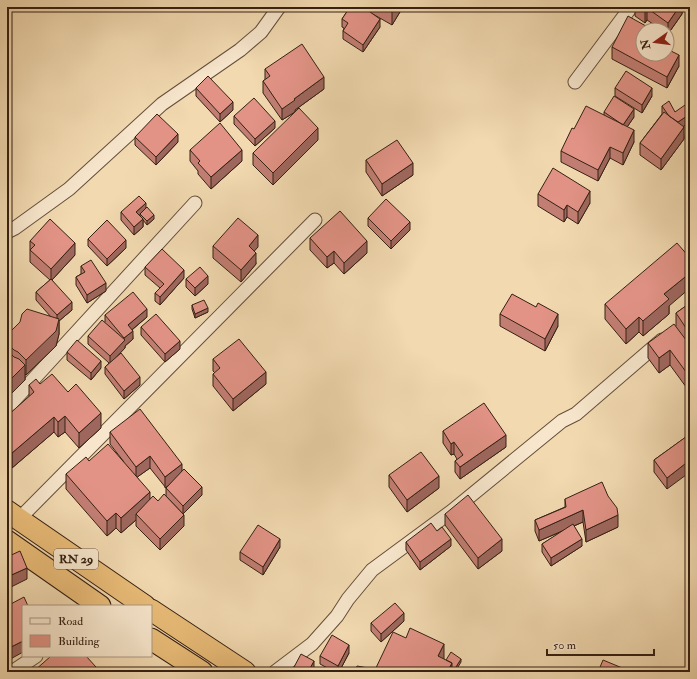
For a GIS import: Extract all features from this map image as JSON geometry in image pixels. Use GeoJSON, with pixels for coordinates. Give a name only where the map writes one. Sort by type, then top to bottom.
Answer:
{"type":"FeatureCollection","features":[{"type":"Feature","properties":{"kind":"highway","name":"RN 29"},"geometry":{"type":"LineString","coordinates":[[13,515],[143,605]]}},
{"type":"Feature","properties":{"kind":"highway","name":"RN 29"},"geometry":{"type":"LineString","coordinates":[[7,540],[99,605]]}},
{"type":"Feature","properties":{"kind":"highway"},"geometry":{"type":"LineString","coordinates":[[152,611],[245,672]]}},
{"type":"Feature","properties":{"kind":"highway"},"geometry":{"type":"LineString","coordinates":[[152,640],[202,672]]}},
{"type":"Feature","properties":{"kind":"street"},"geometry":{"type":"LineString","coordinates":[[7,232],[15,228],[69,188],[162,104],[240,50],[261,32],[279,7]]}},
{"type":"Feature","properties":{"kind":"street"},"geometry":{"type":"LineString","coordinates":[[575,82],[631,7]]}},
{"type":"Feature","properties":{"kind":"street"},"geometry":{"type":"LineString","coordinates":[[7,408],[195,203]]}},
{"type":"Feature","properties":{"kind":"street"},"geometry":{"type":"LineString","coordinates":[[13,515],[315,220]]}},
{"type":"Feature","properties":{"kind":"street"},"geometry":{"type":"LineString","coordinates":[[275,672],[312,644],[372,570],[452,511],[562,421],[576,414],[671,330]]}},
{"type":"Feature","properties":{"kind":"street"},"geometry":{"type":"LineString","coordinates":[[12,672],[34,657]]}},
{"type":"Feature","properties":{"kind":"building"},"geometry":{"type":"Polygon","coordinates":[[[350,7],[363,7],[380,19],[363,45],[343,31],[348,23],[342,19],[350,7]]]}},
{"type":"Feature","properties":{"kind":"building"},"geometry":{"type":"Polygon","coordinates":[[[387,7],[394,7],[392,10],[387,7]]]}},
{"type":"Feature","properties":{"kind":"building"},"geometry":{"type":"Polygon","coordinates":[[[639,7],[679,7],[669,22],[647,8],[645,11],[639,7]]]}},
{"type":"Feature","properties":{"kind":"building"},"geometry":{"type":"Polygon","coordinates":[[[628,16],[639,22],[635,22],[635,60],[612,47],[628,16]]]}},
{"type":"Feature","properties":{"kind":"building"},"geometry":{"type":"Polygon","coordinates":[[[302,44],[324,77],[282,109],[263,81],[270,76],[265,69],[302,44]]]}},
{"type":"Feature","properties":{"kind":"building"},"geometry":{"type":"Polygon","coordinates":[[[675,53],[679,55],[667,77],[640,62],[675,62],[675,53]]]}},
{"type":"Feature","properties":{"kind":"building"},"geometry":{"type":"Polygon","coordinates":[[[626,71],[652,88],[642,105],[615,88],[626,71]]]}},
{"type":"Feature","properties":{"kind":"building"},"geometry":{"type":"Polygon","coordinates":[[[208,76],[233,102],[220,114],[196,88],[208,76]]]}},
{"type":"Feature","properties":{"kind":"building"},"geometry":{"type":"Polygon","coordinates":[[[614,96],[634,109],[623,125],[604,112],[614,96]]]}},
{"type":"Feature","properties":{"kind":"building"},"geometry":{"type":"Polygon","coordinates":[[[254,98],[275,121],[255,139],[234,116],[254,98]]]}},
{"type":"Feature","properties":{"kind":"building"},"geometry":{"type":"Polygon","coordinates":[[[669,101],[675,112],[685,105],[690,114],[678,122],[669,116],[662,106],[669,101]]]}},
{"type":"Feature","properties":{"kind":"building"},"geometry":{"type":"Polygon","coordinates":[[[586,106],[634,130],[623,153],[610,147],[598,170],[561,151],[572,128],[574,129],[586,106]]]}},
{"type":"Feature","properties":{"kind":"building"},"geometry":{"type":"Polygon","coordinates":[[[299,108],[318,128],[273,173],[253,153],[299,108]]]}},
{"type":"Feature","properties":{"kind":"building"},"geometry":{"type":"Polygon","coordinates":[[[664,112],[684,127],[661,159],[640,143],[664,112]]]}},
{"type":"Feature","properties":{"kind":"building"},"geometry":{"type":"Polygon","coordinates":[[[157,114],[178,134],[156,157],[135,137],[157,114]]]}},
{"type":"Feature","properties":{"kind":"building"},"geometry":{"type":"Polygon","coordinates":[[[220,123],[242,150],[211,177],[198,163],[200,161],[190,150],[220,123]]]}},
{"type":"Feature","properties":{"kind":"building"},"geometry":{"type":"Polygon","coordinates":[[[397,140],[413,163],[382,184],[366,160],[397,140]]]}},
{"type":"Feature","properties":{"kind":"building"},"geometry":{"type":"Polygon","coordinates":[[[553,168],[590,191],[578,212],[567,205],[564,210],[538,194],[553,168]]]}},
{"type":"Feature","properties":{"kind":"building"},"geometry":{"type":"Polygon","coordinates":[[[139,196],[146,203],[136,212],[143,219],[134,227],[121,212],[139,196]]]}},
{"type":"Feature","properties":{"kind":"building"},"geometry":{"type":"Polygon","coordinates":[[[386,199],[410,222],[391,241],[368,218],[386,199]]]}},
{"type":"Feature","properties":{"kind":"building"},"geometry":{"type":"Polygon","coordinates":[[[147,207],[154,215],[147,221],[140,214],[147,207]]]}},
{"type":"Feature","properties":{"kind":"building"},"geometry":{"type":"Polygon","coordinates":[[[340,211],[367,241],[344,263],[334,251],[327,257],[310,238],[340,211]]]}},
{"type":"Feature","properties":{"kind":"building"},"geometry":{"type":"Polygon","coordinates":[[[238,218],[258,235],[249,246],[256,253],[241,270],[213,246],[238,218]]]}},
{"type":"Feature","properties":{"kind":"building"},"geometry":{"type":"Polygon","coordinates":[[[50,219],[75,243],[51,269],[30,250],[35,245],[30,241],[50,219]]]}},
{"type":"Feature","properties":{"kind":"building"},"geometry":{"type":"Polygon","coordinates":[[[107,220],[126,240],[107,259],[88,239],[107,220]]]}},
{"type":"Feature","properties":{"kind":"building"},"geometry":{"type":"Polygon","coordinates":[[[677,243],[690,258],[690,273],[664,294],[669,299],[643,321],[639,317],[626,329],[605,304],[677,243]]]}},
{"type":"Feature","properties":{"kind":"building"},"geometry":{"type":"Polygon","coordinates":[[[162,249],[184,270],[160,297],[155,293],[164,284],[145,267],[162,249]]]}},
{"type":"Feature","properties":{"kind":"building"},"geometry":{"type":"Polygon","coordinates":[[[91,260],[106,283],[87,295],[76,277],[85,272],[81,266],[91,260]]]}},
{"type":"Feature","properties":{"kind":"building"},"geometry":{"type":"Polygon","coordinates":[[[200,267],[208,276],[195,288],[186,279],[200,267]]]}},
{"type":"Feature","properties":{"kind":"building"},"geometry":{"type":"Polygon","coordinates":[[[51,279],[72,302],[57,315],[36,292],[51,279]]]}},
{"type":"Feature","properties":{"kind":"building"},"geometry":{"type":"Polygon","coordinates":[[[133,292],[147,309],[128,325],[133,331],[124,338],[105,315],[133,292]]]}},
{"type":"Feature","properties":{"kind":"building"},"geometry":{"type":"Polygon","coordinates":[[[512,294],[536,307],[538,303],[558,314],[545,339],[500,314],[512,294]]]}},
{"type":"Feature","properties":{"kind":"building"},"geometry":{"type":"Polygon","coordinates":[[[204,300],[208,308],[195,314],[192,305],[204,300]]]}},
{"type":"Feature","properties":{"kind":"building"},"geometry":{"type":"Polygon","coordinates":[[[690,303],[690,334],[676,313],[690,303]]]}},
{"type":"Feature","properties":{"kind":"building"},"geometry":{"type":"Polygon","coordinates":[[[27,309],[59,319],[56,331],[26,360],[7,343],[7,334],[20,322],[22,314],[27,309]]]}},
{"type":"Feature","properties":{"kind":"building"},"geometry":{"type":"Polygon","coordinates":[[[156,314],[180,341],[165,354],[141,327],[156,314]]]}},
{"type":"Feature","properties":{"kind":"building"},"geometry":{"type":"Polygon","coordinates":[[[102,320],[125,340],[110,356],[88,336],[102,320]]]}},
{"type":"Feature","properties":{"kind":"building"},"geometry":{"type":"Polygon","coordinates":[[[674,324],[686,340],[690,336],[689,376],[670,350],[659,358],[648,343],[674,324]]]}},
{"type":"Feature","properties":{"kind":"building"},"geometry":{"type":"Polygon","coordinates":[[[239,339],[266,372],[233,399],[213,374],[220,368],[213,359],[239,339]]]}},
{"type":"Feature","properties":{"kind":"building"},"geometry":{"type":"Polygon","coordinates":[[[77,340],[101,361],[91,373],[67,352],[77,340]]]}},
{"type":"Feature","properties":{"kind":"building"},"geometry":{"type":"Polygon","coordinates":[[[7,350],[25,365],[7,383],[7,350]]]}},
{"type":"Feature","properties":{"kind":"building"},"geometry":{"type":"Polygon","coordinates":[[[121,353],[140,377],[124,391],[105,367],[121,353]]]}},
{"type":"Feature","properties":{"kind":"building"},"geometry":{"type":"Polygon","coordinates":[[[52,374],[68,392],[76,384],[101,413],[79,433],[65,416],[58,422],[54,417],[12,453],[7,447],[7,416],[34,392],[29,385],[36,379],[40,384],[52,374]]]}},
{"type":"Feature","properties":{"kind":"building"},"geometry":{"type":"Polygon","coordinates":[[[484,403],[506,435],[460,467],[455,461],[463,455],[454,442],[451,444],[443,431],[484,403]]]}},
{"type":"Feature","properties":{"kind":"building"},"geometry":{"type":"Polygon","coordinates":[[[140,409],[182,464],[165,477],[150,456],[136,467],[110,432],[140,409]]]}},
{"type":"Feature","properties":{"kind":"building"},"geometry":{"type":"Polygon","coordinates":[[[690,434],[690,460],[667,478],[654,460],[690,434]]]}},
{"type":"Feature","properties":{"kind":"building"},"geometry":{"type":"Polygon","coordinates":[[[108,444],[150,492],[121,518],[116,513],[107,521],[66,474],[86,457],[89,461],[108,444]]]}},
{"type":"Feature","properties":{"kind":"building"},"geometry":{"type":"Polygon","coordinates":[[[421,452],[439,476],[407,500],[389,475],[421,452]]]}},
{"type":"Feature","properties":{"kind":"building"},"geometry":{"type":"Polygon","coordinates":[[[184,469],[202,487],[183,506],[166,488],[184,469]]]}},
{"type":"Feature","properties":{"kind":"building"},"geometry":{"type":"Polygon","coordinates":[[[602,482],[608,496],[617,508],[618,515],[586,530],[583,510],[539,530],[535,520],[566,507],[565,499],[602,482]]]}},
{"type":"Feature","properties":{"kind":"building"},"geometry":{"type":"Polygon","coordinates":[[[164,494],[184,515],[160,539],[136,514],[153,496],[158,501],[164,494]]]}},
{"type":"Feature","properties":{"kind":"building"},"geometry":{"type":"Polygon","coordinates":[[[468,495],[502,539],[478,558],[445,514],[468,495]]]}},
{"type":"Feature","properties":{"kind":"building"},"geometry":{"type":"Polygon","coordinates":[[[431,523],[437,531],[442,527],[451,539],[420,562],[406,542],[431,523]]]}},
{"type":"Feature","properties":{"kind":"building"},"geometry":{"type":"Polygon","coordinates":[[[573,524],[582,539],[551,558],[542,544],[573,524]]]}},
{"type":"Feature","properties":{"kind":"building"},"geometry":{"type":"Polygon","coordinates":[[[258,525],[280,539],[263,567],[240,552],[258,525]]]}},
{"type":"Feature","properties":{"kind":"building"},"geometry":{"type":"Polygon","coordinates":[[[20,551],[27,568],[7,577],[7,557],[20,551]]]}},
{"type":"Feature","properties":{"kind":"building"},"geometry":{"type":"Polygon","coordinates":[[[24,597],[28,605],[22,605],[22,642],[7,649],[7,606],[24,597]]]}},
{"type":"Feature","properties":{"kind":"building"},"geometry":{"type":"Polygon","coordinates":[[[395,603],[404,613],[381,634],[371,623],[395,603]]]}},
{"type":"Feature","properties":{"kind":"building"},"geometry":{"type":"Polygon","coordinates":[[[410,628],[444,644],[438,656],[452,663],[447,672],[374,672],[393,632],[406,638],[410,628]]]}},
{"type":"Feature","properties":{"kind":"building"},"geometry":{"type":"Polygon","coordinates":[[[332,635],[349,645],[338,666],[320,656],[332,635]]]}},
{"type":"Feature","properties":{"kind":"building"},"geometry":{"type":"Polygon","coordinates":[[[451,652],[461,659],[454,670],[452,669],[452,663],[446,660],[451,652]]]}},
{"type":"Feature","properties":{"kind":"building"},"geometry":{"type":"Polygon","coordinates":[[[301,654],[314,661],[308,672],[298,672],[293,669],[301,654]]]}},
{"type":"Feature","properties":{"kind":"building"},"geometry":{"type":"Polygon","coordinates":[[[50,657],[87,657],[96,667],[90,672],[34,671],[50,657]]]}},
{"type":"Feature","properties":{"kind":"building"},"geometry":{"type":"Polygon","coordinates":[[[603,660],[632,672],[598,672],[603,660]]]}},
{"type":"Feature","properties":{"kind":"building"},"geometry":{"type":"Polygon","coordinates":[[[357,666],[368,668],[367,672],[355,672],[357,666]]]}}]}
